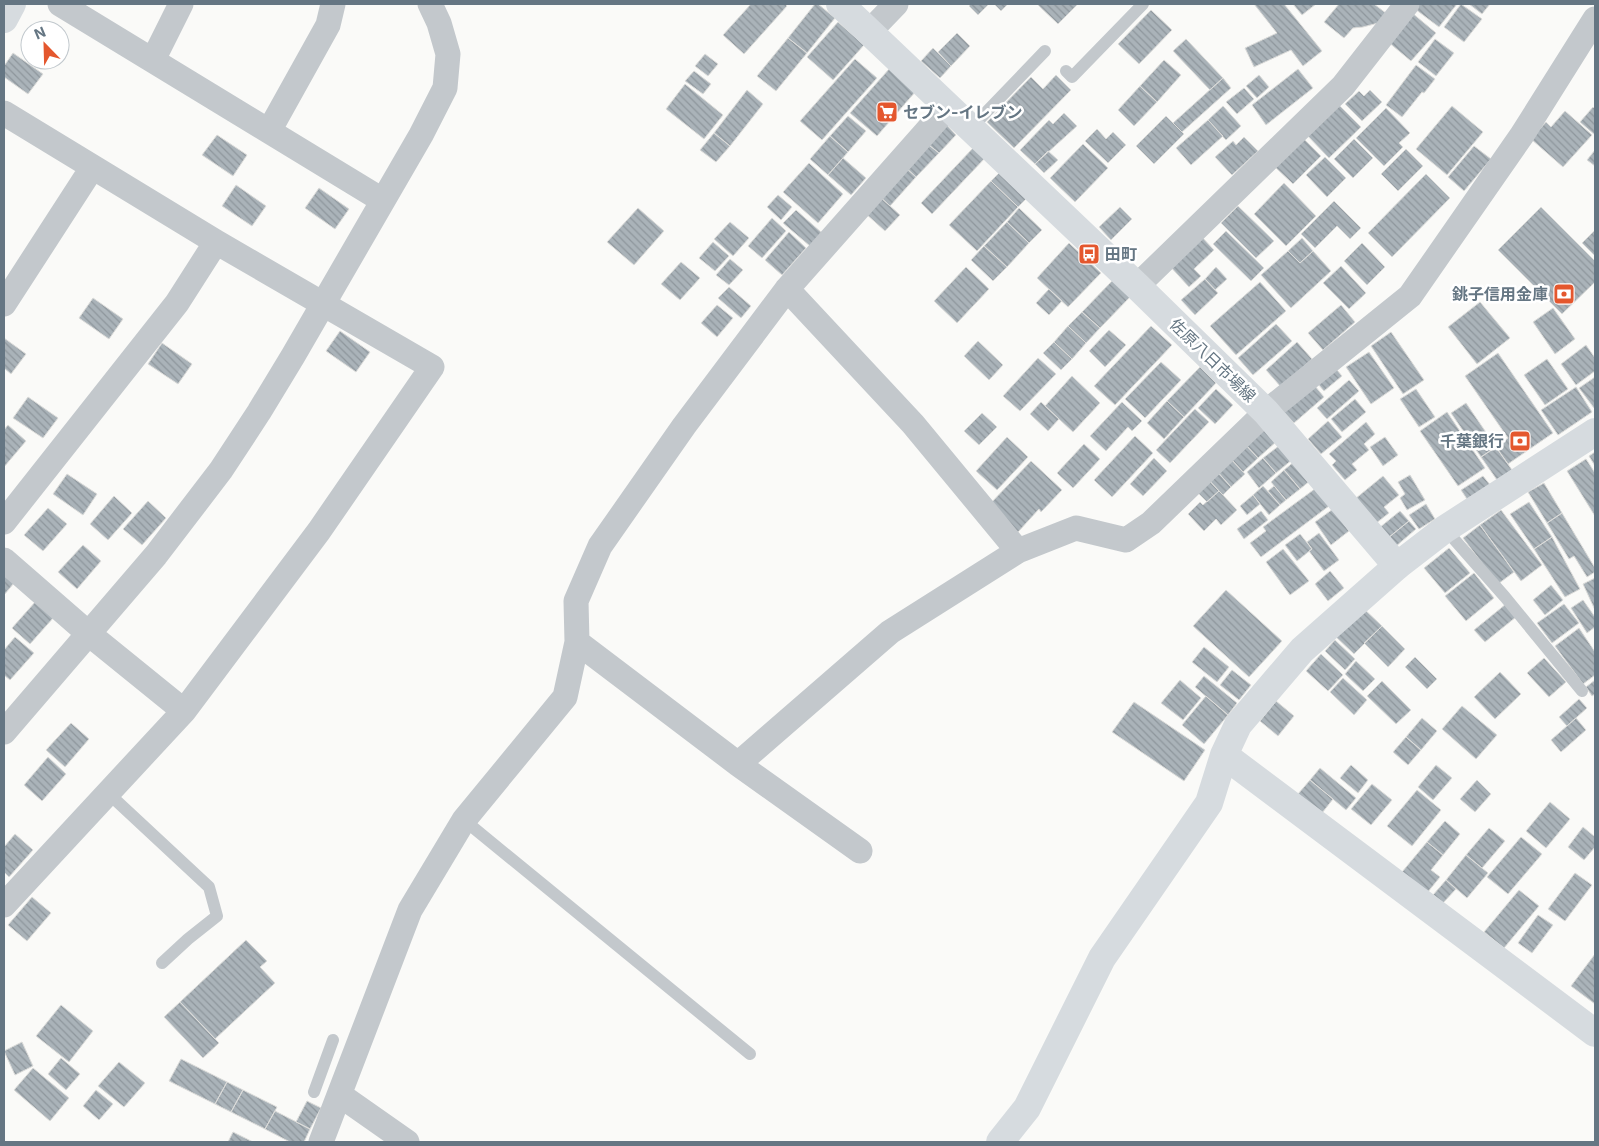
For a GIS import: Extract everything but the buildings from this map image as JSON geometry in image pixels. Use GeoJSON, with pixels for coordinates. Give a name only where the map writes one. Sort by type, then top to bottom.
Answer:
{"type":"FeatureCollection","features":[{"type":"Feature","properties":{"kind":"street"},"geometry":{"type":"LineString","coordinates":[[4,19],[12,4]]}},
{"type":"Feature","properties":{"kind":"street"},"geometry":{"type":"LineString","coordinates":[[60,4],[382,200]]}},
{"type":"Feature","properties":{"kind":"street"},"geometry":{"type":"LineString","coordinates":[[153,60],[181,4]]}},
{"type":"Feature","properties":{"kind":"street"},"geometry":{"type":"LineString","coordinates":[[269,131],[328,25],[333,4]]}},
{"type":"Feature","properties":{"kind":"street"},"geometry":{"type":"LineString","coordinates":[[4,732],[156,555],[221,470],[260,412],[421,135],[445,88],[448,54],[439,23],[430,4]]}},
{"type":"Feature","properties":{"kind":"street","name":"佐原八日市場線"},"geometry":{"type":"LineString","coordinates":[[840,4],[970,128],[1116,255],[1137,286],[1266,412],[1397,566]]}},
{"type":"Feature","properties":{"kind":"street"},"geometry":{"type":"LineString","coordinates":[[870,31],[896,4]]}},
{"type":"Feature","properties":{"kind":"street"},"geometry":{"type":"LineString","coordinates":[[1137,286],[1343,86],[1407,4]]}},
{"type":"Feature","properties":{"kind":"street"},"geometry":{"type":"LineString","coordinates":[[738,764],[890,632],[1018,551],[1076,528],[1126,540],[1151,522],[1266,412],[1410,296],[1522,135],[1595,19]]}},
{"type":"Feature","properties":{"kind":"street"},"geometry":{"type":"LineString","coordinates":[[321,1142],[410,910],[464,820],[565,697],[577,642],[576,602],[600,546],[684,426],[787,289],[948,107]]}},
{"type":"Feature","properties":{"kind":"street"},"geometry":{"type":"LineString","coordinates":[[4,113],[92,168],[322,305],[432,367],[319,531],[184,711],[4,905]]}},
{"type":"Feature","properties":{"kind":"street"},"geometry":{"type":"LineString","coordinates":[[4,304],[92,168]]}},
{"type":"Feature","properties":{"kind":"street"},"geometry":{"type":"LineString","coordinates":[[4,522],[176,302],[216,242]]}},
{"type":"Feature","properties":{"kind":"street"},"geometry":{"type":"LineString","coordinates":[[787,289],[913,424],[1018,551]]}},
{"type":"Feature","properties":{"kind":"street"},"geometry":{"type":"LineString","coordinates":[[1000,1142],[1026,1108],[1102,958],[1209,802],[1224,756],[1238,725],[1302,650],[1397,566],[1445,529],[1595,432]]}},
{"type":"Feature","properties":{"kind":"street"},"geometry":{"type":"LineString","coordinates":[[4,560],[89,634],[184,711]]}},
{"type":"Feature","properties":{"kind":"street"},"geometry":{"type":"LineString","coordinates":[[577,642],[738,764],[860,851]]}},
{"type":"Feature","properties":{"kind":"street"},"geometry":{"type":"LineString","coordinates":[[1224,756],[1595,1033]]}},
{"type":"Feature","properties":{"kind":"street"},"geometry":{"type":"LineString","coordinates":[[340,1095],[408,1142]]}},
{"type":"Feature","properties":{"kind":"lane"},"geometry":{"type":"LineString","coordinates":[[1066,71],[1072,77],[1143,4]]}},
{"type":"Feature","properties":{"kind":"lane"},"geometry":{"type":"LineString","coordinates":[[970,128],[1045,51]]}},
{"type":"Feature","properties":{"kind":"lane"},"geometry":{"type":"LineString","coordinates":[[1445,529],[1505,597],[1582,691]]}},
{"type":"Feature","properties":{"kind":"lane"},"geometry":{"type":"LineString","coordinates":[[108,793],[209,887],[217,916],[162,963]]}},
{"type":"Feature","properties":{"kind":"lane"},"geometry":{"type":"LineString","coordinates":[[464,820],[750,1054]]}},
{"type":"Feature","properties":{"kind":"lane"},"geometry":{"type":"LineString","coordinates":[[314,1092],[333,1040]]}},
{"type":"Feature","properties":{"kind":"place","name":"セブン-イレブン"},"geometry":{"type":"Point","coordinates":[887,112]}},
{"type":"Feature","properties":{"kind":"place","name":"田町"},"geometry":{"type":"Point","coordinates":[1089,254]}},
{"type":"Feature","properties":{"kind":"place","name":"銚子信用金庫"},"geometry":{"type":"Point","coordinates":[1564,294]}},
{"type":"Feature","properties":{"kind":"place","name":"千葉銀行"},"geometry":{"type":"Point","coordinates":[1520,441]}}]}
